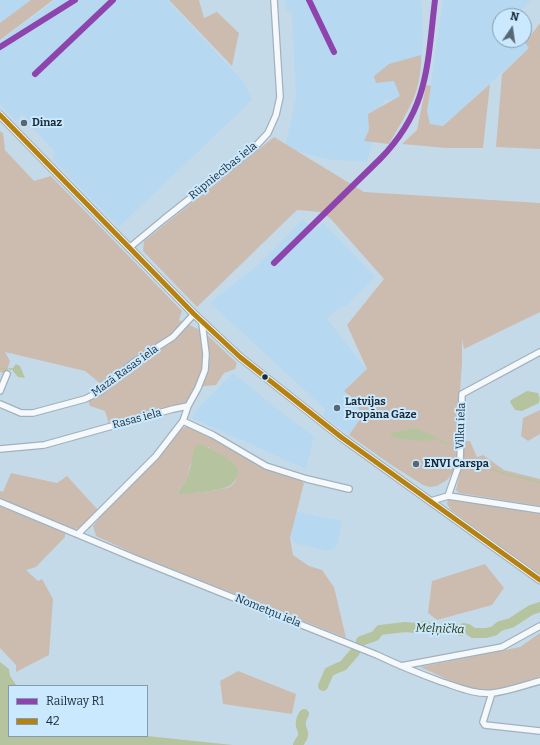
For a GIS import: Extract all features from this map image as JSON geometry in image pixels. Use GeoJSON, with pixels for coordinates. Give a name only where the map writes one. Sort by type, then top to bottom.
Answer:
{"type":"FeatureCollection","features":[{"type":"Feature","properties":{"kind":"street","name":"Rūpniecības iela"},"geometry":{"type":"LineString","coordinates":[[129,248],[254,148],[268,133],[276,115],[280,97],[274,0]]}},
{"type":"Feature","properties":{"kind":"street"},"geometry":{"type":"LineString","coordinates":[[0,115],[202,323],[240,357],[341,437],[540,580]]}},
{"type":"Feature","properties":{"kind":"street","name":"Mazā Rasas iela"},"geometry":{"type":"LineString","coordinates":[[0,404],[21,413],[33,413],[84,399],[101,391],[134,362],[173,337],[194,314]]}},
{"type":"Feature","properties":{"kind":"street"},"geometry":{"type":"LineString","coordinates":[[78,534],[156,456],[183,421],[188,406],[198,388],[205,370],[206,354],[202,323]]}},
{"type":"Feature","properties":{"kind":"street","name":"Vilku iela"},"geometry":{"type":"LineString","coordinates":[[448,496],[460,462],[462,394],[540,352]]}},
{"type":"Feature","properties":{"kind":"street"},"geometry":{"type":"LineString","coordinates":[[0,392],[7,374]]}},
{"type":"Feature","properties":{"kind":"street","name":"Rasas iela"},"geometry":{"type":"LineString","coordinates":[[0,449],[44,445],[188,406]]}},
{"type":"Feature","properties":{"kind":"street"},"geometry":{"type":"LineString","coordinates":[[183,421],[213,435],[266,466],[307,480],[349,489]]}},
{"type":"Feature","properties":{"kind":"street"},"geometry":{"type":"LineString","coordinates":[[430,501],[448,496],[540,510]]}},
{"type":"Feature","properties":{"kind":"street","name":"Nometņu iela"},"geometry":{"type":"LineString","coordinates":[[0,502],[134,558],[363,649],[401,666],[473,692],[492,693],[540,681]]}},
{"type":"Feature","properties":{"kind":"street"},"geometry":{"type":"LineString","coordinates":[[401,666],[502,647],[540,626]]}},
{"type":"Feature","properties":{"kind":"street"},"geometry":{"type":"LineString","coordinates":[[492,693],[483,722],[485,725],[540,731]]}},
{"type":"Feature","properties":{"kind":"shaded area"},"geometry":{"type":"Polygon","coordinates":[[[0,0],[53,0],[0,33],[0,0]]]}},
{"type":"Feature","properties":{"kind":"shaded area"},"geometry":{"type":"Polygon","coordinates":[[[31,0],[53,0],[0,40],[0,23],[31,0]]]}},
{"type":"Feature","properties":{"kind":"shaded area"},"geometry":{"type":"Polygon","coordinates":[[[56,0],[167,0],[243,81],[252,100],[119,227],[53,160],[55,152],[31,126],[32,124],[22,114],[16,121],[0,104],[0,41],[56,0]]]}},
{"type":"Feature","properties":{"kind":"shaded area"},"geometry":{"type":"Polygon","coordinates":[[[169,0],[199,0],[204,18],[217,12],[239,33],[232,66],[169,0]]]}},
{"type":"Feature","properties":{"kind":"shaded area"},"geometry":{"type":"Polygon","coordinates":[[[285,0],[420,0],[423,40],[421,68],[412,100],[384,100],[367,162],[326,159],[285,148],[296,98],[292,13],[286,10],[285,0]]]}},
{"type":"Feature","properties":{"kind":"shaded area"},"geometry":{"type":"Polygon","coordinates":[[[443,0],[532,0],[524,8],[492,8],[492,48],[529,48],[443,126],[430,124],[427,111],[443,0]]]}},
{"type":"Feature","properties":{"kind":"shaded area"},"geometry":{"type":"Polygon","coordinates":[[[540,23],[540,149],[496,147],[502,74],[529,48],[532,48],[532,34],[540,23]]]}},
{"type":"Feature","properties":{"kind":"shaded area"},"geometry":{"type":"Polygon","coordinates":[[[421,55],[421,68],[416,91],[407,112],[389,144],[364,141],[369,130],[368,114],[400,96],[394,81],[376,83],[374,76],[389,64],[421,55]]]}},
{"type":"Feature","properties":{"kind":"shaded area"},"geometry":{"type":"Polygon","coordinates":[[[490,84],[483,148],[446,148],[402,144],[417,130],[426,85],[431,86],[427,111],[430,124],[443,126],[490,84]]]}},
{"type":"Feature","properties":{"kind":"shaded area"},"geometry":{"type":"Polygon","coordinates":[[[0,131],[3,133],[5,150],[34,181],[51,176],[182,311],[179,320],[204,332],[237,363],[235,369],[224,373],[216,385],[195,387],[189,400],[184,404],[109,424],[105,411],[90,406],[88,400],[107,389],[85,371],[5,352],[10,361],[6,374],[0,372],[0,131]]]}},
{"type":"Feature","properties":{"kind":"shaded area"},"geometry":{"type":"Polygon","coordinates":[[[274,137],[364,192],[540,203],[540,312],[464,349],[462,339],[458,458],[454,471],[447,480],[437,486],[430,487],[423,485],[349,435],[360,419],[358,403],[344,391],[367,369],[347,325],[384,279],[330,218],[320,212],[297,210],[197,307],[143,251],[144,241],[274,137]]]}},
{"type":"Feature","properties":{"kind":"shaded area"},"geometry":{"type":"Polygon","coordinates":[[[303,219],[314,231],[323,222],[375,277],[346,306],[340,307],[327,319],[367,370],[344,391],[358,403],[360,419],[349,435],[323,415],[325,409],[210,303],[259,264],[303,219]]]}},
{"type":"Feature","properties":{"kind":"shaded area"},"geometry":{"type":"Polygon","coordinates":[[[16,364],[20,366],[25,378],[18,377],[13,371],[16,364]]]}},
{"type":"Feature","properties":{"kind":"shaded area"},"geometry":{"type":"Polygon","coordinates":[[[233,373],[290,419],[314,436],[306,469],[192,418],[198,408],[233,373]]]}},
{"type":"Feature","properties":{"kind":"shaded area"},"geometry":{"type":"Polygon","coordinates":[[[527,391],[538,393],[540,398],[539,403],[522,411],[515,410],[510,402],[511,400],[527,391]]]}},
{"type":"Feature","properties":{"kind":"shaded area"},"geometry":{"type":"Polygon","coordinates":[[[540,410],[540,434],[528,441],[521,436],[523,418],[540,410]]]}},
{"type":"Feature","properties":{"kind":"shaded area"},"geometry":{"type":"Polygon","coordinates":[[[188,425],[262,466],[300,480],[304,483],[290,538],[293,555],[309,566],[322,570],[334,587],[346,638],[137,555],[96,536],[93,526],[100,517],[157,459],[183,428],[188,425]],[[208,447],[190,464],[188,476],[178,493],[206,492],[227,488],[236,480],[236,466],[208,447]]]}},
{"type":"Feature","properties":{"kind":"shaded area"},"geometry":{"type":"Polygon","coordinates":[[[416,428],[434,436],[436,439],[421,441],[391,437],[390,433],[416,428]]]}},
{"type":"Feature","properties":{"kind":"shaded area"},"geometry":{"type":"Polygon","coordinates":[[[464,441],[470,441],[477,457],[483,455],[504,470],[540,479],[540,506],[459,493],[456,490],[463,461],[464,441]]]}},
{"type":"Feature","properties":{"kind":"shaded area"},"geometry":{"type":"Polygon","coordinates":[[[199,444],[219,453],[236,466],[238,471],[235,481],[231,485],[221,489],[198,493],[179,494],[178,493],[188,476],[195,446],[199,444]]]}},
{"type":"Feature","properties":{"kind":"shaded area"},"geometry":{"type":"Polygon","coordinates":[[[11,473],[57,483],[67,476],[98,510],[81,528],[75,529],[0,499],[0,491],[3,492],[11,473]]]}},
{"type":"Feature","properties":{"kind":"shaded area"},"geometry":{"type":"Polygon","coordinates":[[[448,499],[540,514],[540,575],[451,510],[447,504],[448,499]]]}},
{"type":"Feature","properties":{"kind":"shaded area"},"geometry":{"type":"Polygon","coordinates":[[[0,506],[65,532],[65,537],[36,567],[26,570],[38,581],[42,579],[53,599],[49,655],[16,672],[16,665],[0,648],[0,506]]]}},
{"type":"Feature","properties":{"kind":"shaded area"},"geometry":{"type":"Polygon","coordinates":[[[296,512],[342,521],[337,545],[328,551],[297,544],[293,541],[291,535],[296,512]]]}},
{"type":"Feature","properties":{"kind":"shaded area"},"geometry":{"type":"Polygon","coordinates":[[[485,564],[504,588],[492,605],[437,620],[428,613],[432,581],[485,564]]]}},
{"type":"Feature","properties":{"kind":"shaded area"},"geometry":{"type":"Polygon","coordinates":[[[540,633],[540,679],[516,686],[491,691],[473,689],[420,667],[520,647],[540,633]]]}},
{"type":"Feature","properties":{"kind":"shaded area"},"geometry":{"type":"Polygon","coordinates":[[[0,662],[9,669],[10,676],[16,685],[8,685],[8,737],[148,736],[233,745],[0,745],[0,662]]]}},
{"type":"Feature","properties":{"kind":"shaded area"},"geometry":{"type":"Polygon","coordinates":[[[238,671],[296,694],[292,714],[223,704],[220,681],[238,671]]]}},
{"type":"Feature","properties":{"kind":"waterway"},"geometry":{"type":"LineString","coordinates":[[0,368],[7,369]]}},
{"type":"Feature","properties":{"kind":"waterway"},"geometry":{"type":"LineString","coordinates":[[436,439],[448,444]]}},
{"type":"Feature","properties":{"kind":"waterway"},"geometry":{"type":"LineString","coordinates":[[466,461],[509,475],[540,482]]}},
{"type":"Feature","properties":{"kind":"waterway","name":"Meļņička"},"geometry":{"type":"LineString","coordinates":[[361,641],[375,636],[380,630],[405,627],[415,628],[425,626],[438,630],[451,627],[461,631],[464,628],[473,633],[486,633],[494,631],[500,626],[511,623],[531,610],[540,607]]}},
{"type":"Feature","properties":{"kind":"waterway","name":"Meļņička"},"geometry":{"type":"LineString","coordinates":[[323,686],[329,672],[343,666],[355,652]]}},
{"type":"Feature","properties":{"kind":"waterway","name":"Meļņička"},"geometry":{"type":"LineString","coordinates":[[298,745],[303,736],[301,722],[304,714]]}},
{"type":"Feature","properties":{"kind":"rail line","name":"R1"},"geometry":{"type":"LineString","coordinates":[[0,47],[75,0]]}},
{"type":"Feature","properties":{"kind":"rail line","name":"R1"},"geometry":{"type":"LineString","coordinates":[[35,74],[113,0]]}},
{"type":"Feature","properties":{"kind":"rail line","name":"R1"},"geometry":{"type":"LineString","coordinates":[[309,0],[334,52]]}},
{"type":"Feature","properties":{"kind":"rail line","name":"R1"},"geometry":{"type":"LineString","coordinates":[[274,263],[380,159],[396,141],[408,122],[417,104],[423,86],[430,46],[435,0]]}},
{"type":"Feature","properties":{"kind":"transit line","name":"42"},"geometry":{"type":"LineString","coordinates":[[0,115],[194,314],[240,357],[341,437],[540,580]]}},
{"type":"Feature","properties":{"kind":"place","name":"Dinaz"},"geometry":{"type":"Point","coordinates":[24,123]}},
{"type":"Feature","properties":{"kind":"place","name":"Latvijas Propāna Gāze"},"geometry":{"type":"Point","coordinates":[337,408]}},
{"type":"Feature","properties":{"kind":"place","name":"ENVI Carspa"},"geometry":{"type":"Point","coordinates":[416,464]}}]}
